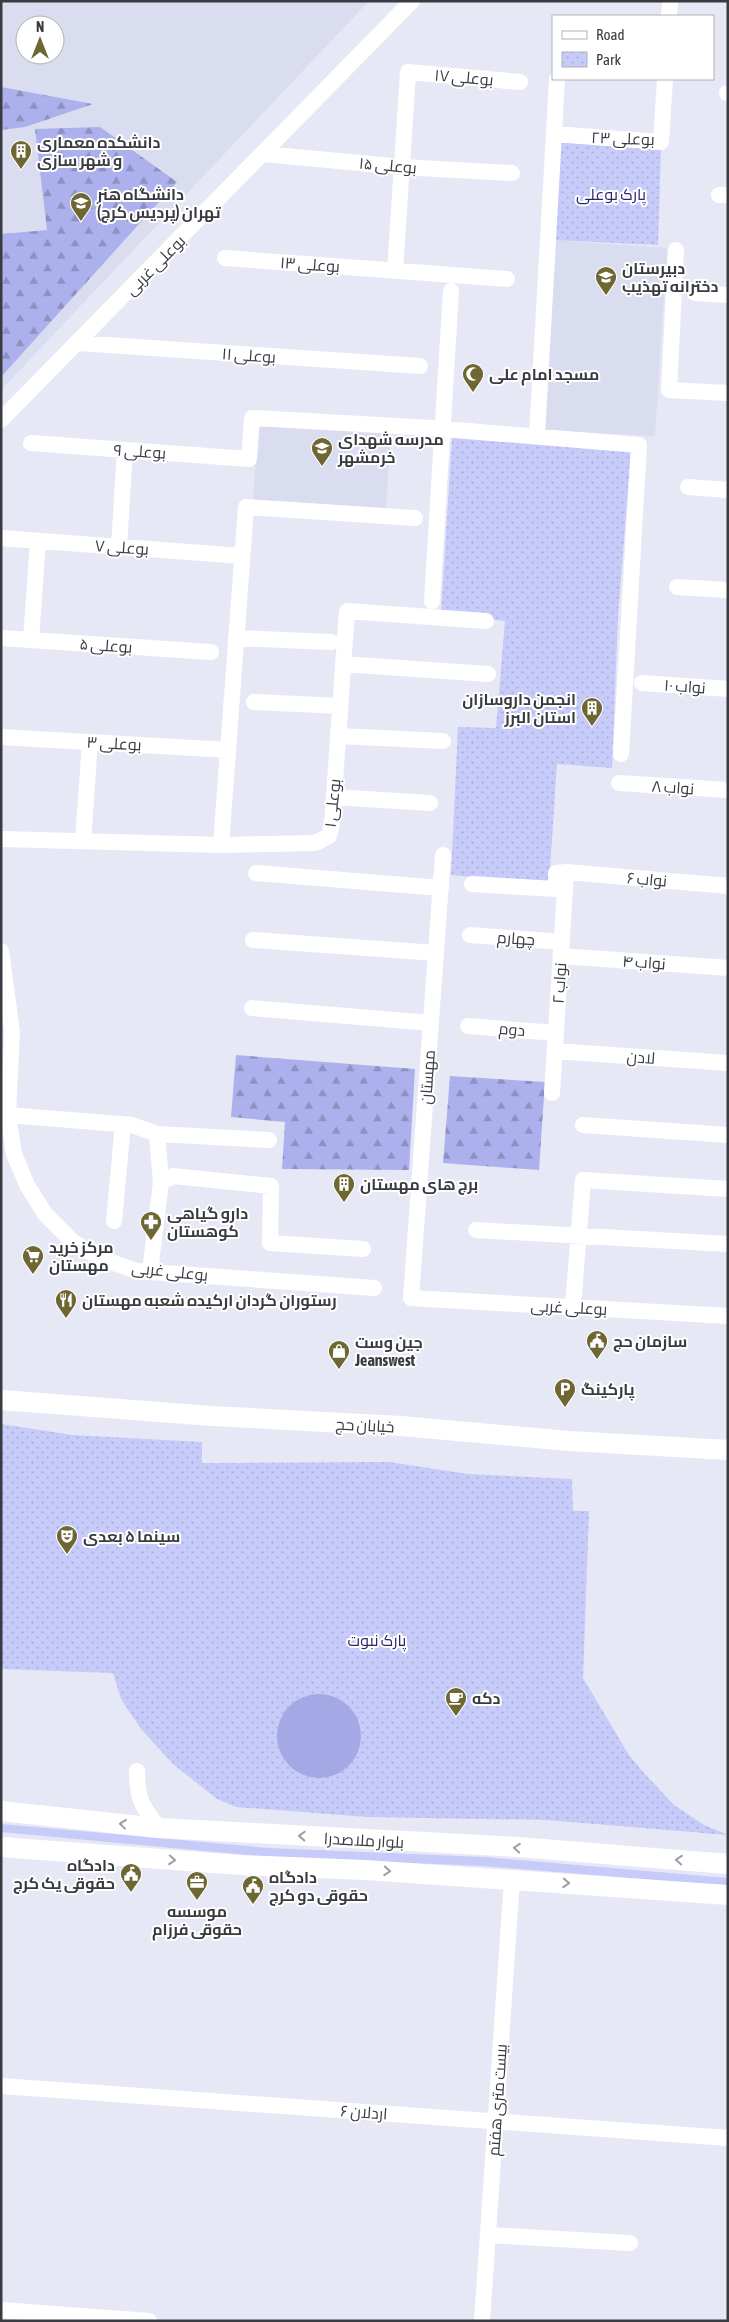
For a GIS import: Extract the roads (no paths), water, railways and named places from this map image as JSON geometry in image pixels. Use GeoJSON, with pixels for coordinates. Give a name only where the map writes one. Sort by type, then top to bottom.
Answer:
{"type":"FeatureCollection","features":[{"type":"Feature","properties":{"kind":"main road","name":"خیابان حج"},"geometry":{"type":"LineString","coordinates":[[1,1400],[212,1416],[401,1426],[570,1441],[728,1450]]}},
{"type":"Feature","properties":{"kind":"main road","name":"بلوار ملاصدرا"},"geometry":{"type":"LineString","coordinates":[[4,1809],[159,1828],[518,1848],[728,1864]]}},
{"type":"Feature","properties":{"kind":"main road","name":"بلوار ملاصدرا"},"geometry":{"type":"LineString","coordinates":[[2,1848],[240,1865],[512,1879],[728,1895]]}},
{"type":"Feature","properties":{"kind":"street","name":"بوعلی غربی"},"geometry":{"type":"LineString","coordinates":[[1,420],[412,1]]}},
{"type":"Feature","properties":{"kind":"street"},"geometry":{"type":"LineString","coordinates":[[669,15],[670,1]]}},
{"type":"Feature","properties":{"kind":"street","name":"بوعلی ۱۷"},"geometry":{"type":"LineString","coordinates":[[402,166],[408,72],[520,82]]}},
{"type":"Feature","properties":{"kind":"street"},"geometry":{"type":"LineString","coordinates":[[537,436],[557,80]]}},
{"type":"Feature","properties":{"kind":"street","name":"بوعلی ۲۳"},"geometry":{"type":"LineString","coordinates":[[554,134],[661,142],[665,80]]}},
{"type":"Feature","properties":{"kind":"street","name":"بوعلی ۱۵"},"geometry":{"type":"LineString","coordinates":[[264,154],[512,173]]}},
{"type":"Feature","properties":{"kind":"street"},"geometry":{"type":"LineString","coordinates":[[395,270],[402,166]]}},
{"type":"Feature","properties":{"kind":"street"},"geometry":{"type":"LineString","coordinates":[[676,250],[669,390],[728,393]]}},
{"type":"Feature","properties":{"kind":"street","name":"بوعلی ۱۳"},"geometry":{"type":"LineString","coordinates":[[225,258],[507,279]]}},
{"type":"Feature","properties":{"kind":"street"},"geometry":{"type":"LineString","coordinates":[[432,601],[451,292]]}},
{"type":"Feature","properties":{"kind":"street"},"geometry":{"type":"LineString","coordinates":[[695,293],[728,295]]}},
{"type":"Feature","properties":{"kind":"street","name":"بوعلی ۱۱"},"geometry":{"type":"LineString","coordinates":[[78,343],[420,366]]}},
{"type":"Feature","properties":{"kind":"street","name":"بوعلی ۹"},"geometry":{"type":"LineString","coordinates":[[31,444],[249,459],[252,418],[443,429]]}},
{"type":"Feature","properties":{"kind":"street"},"geometry":{"type":"LineString","coordinates":[[443,429],[640,445],[621,754]]}},
{"type":"Feature","properties":{"kind":"street"},"geometry":{"type":"LineString","coordinates":[[119,547],[125,450]]}},
{"type":"Feature","properties":{"kind":"street"},"geometry":{"type":"LineString","coordinates":[[688,487],[728,490]]}},
{"type":"Feature","properties":{"kind":"street"},"geometry":{"type":"LineString","coordinates":[[221,845],[246,507],[415,518]]}},
{"type":"Feature","properties":{"kind":"street","name":"بوعلی ۷"},"geometry":{"type":"LineString","coordinates":[[1,538],[242,556]]}},
{"type":"Feature","properties":{"kind":"street"},"geometry":{"type":"LineString","coordinates":[[31,640],[38,541]]}},
{"type":"Feature","properties":{"kind":"street"},"geometry":{"type":"LineString","coordinates":[[677,587],[728,590]]}},
{"type":"Feature","properties":{"kind":"street","name":"بوعلی ۱"},"geometry":{"type":"LineString","coordinates":[[1,839],[221,845],[315,843],[329,836],[332,824],[347,611],[486,621]]}},
{"type":"Feature","properties":{"kind":"street","name":"بوعلی ۵"},"geometry":{"type":"LineString","coordinates":[[1,638],[210,652]]}},
{"type":"Feature","properties":{"kind":"street"},"geometry":{"type":"LineString","coordinates":[[236,638],[331,642]]}},
{"type":"Feature","properties":{"kind":"street"},"geometry":{"type":"LineString","coordinates":[[343,664],[488,674]]}},
{"type":"Feature","properties":{"kind":"street","name":"نواب ۱۰"},"geometry":{"type":"LineString","coordinates":[[642,683],[728,689]]}},
{"type":"Feature","properties":{"kind":"street"},"geometry":{"type":"LineString","coordinates":[[254,702],[340,706]]}},
{"type":"Feature","properties":{"kind":"street"},"geometry":{"type":"LineString","coordinates":[[338,736],[443,741]]}},
{"type":"Feature","properties":{"kind":"street","name":"بوعلی ۳"},"geometry":{"type":"LineString","coordinates":[[1,737],[228,750]]}},
{"type":"Feature","properties":{"kind":"street"},"geometry":{"type":"LineString","coordinates":[[83,841],[90,742]]}},
{"type":"Feature","properties":{"kind":"street","name":"نواب ۸"},"geometry":{"type":"LineString","coordinates":[[619,783],[728,790]]}},
{"type":"Feature","properties":{"kind":"street"},"geometry":{"type":"LineString","coordinates":[[334,797],[430,803]]}},
{"type":"Feature","properties":{"kind":"street","name":"مهستان"},"geometry":{"type":"LineString","coordinates":[[411,1298],[443,855]]}},
{"type":"Feature","properties":{"kind":"street"},"geometry":{"type":"LineString","coordinates":[[472,884],[556,889],[556,873],[566,872]]}},
{"type":"Feature","properties":{"kind":"street","name":"نواب ۶"},"geometry":{"type":"LineString","coordinates":[[566,872],[728,886]]}},
{"type":"Feature","properties":{"kind":"street","name":"نواب ۲"},"geometry":{"type":"LineString","coordinates":[[552,1093],[566,872]]}},
{"type":"Feature","properties":{"kind":"street"},"geometry":{"type":"LineString","coordinates":[[256,873],[441,888]]}},
{"type":"Feature","properties":{"kind":"street","name":"چهارم"},"geometry":{"type":"LineString","coordinates":[[470,935],[561,949]]}},
{"type":"Feature","properties":{"kind":"street"},"geometry":{"type":"LineString","coordinates":[[254,940],[436,953]]}},
{"type":"Feature","properties":{"kind":"street","name":"نواب ۴"},"geometry":{"type":"LineString","coordinates":[[561,949],[728,968]]}},
{"type":"Feature","properties":{"kind":"street","name":"بوعلی غربی"},"geometry":{"type":"LineString","coordinates":[[1,951],[12,1032],[8,1115],[14,1154],[27,1185],[45,1214],[72,1241],[99,1258],[137,1270],[374,1288]]}},
{"type":"Feature","properties":{"kind":"street"},"geometry":{"type":"LineString","coordinates":[[252,1008],[431,1023]]}},
{"type":"Feature","properties":{"kind":"street","name":"دوم"},"geometry":{"type":"LineString","coordinates":[[468,1026],[556,1033]]}},
{"type":"Feature","properties":{"kind":"street","name":"لادن"},"geometry":{"type":"LineString","coordinates":[[555,1051],[728,1063]]}},
{"type":"Feature","properties":{"kind":"street"},"geometry":{"type":"LineString","coordinates":[[8,1115],[123,1124],[157,1134],[269,1140]]}},
{"type":"Feature","properties":{"kind":"street"},"geometry":{"type":"LineString","coordinates":[[114,1221],[123,1124]]}},
{"type":"Feature","properties":{"kind":"street"},"geometry":{"type":"LineString","coordinates":[[583,1125],[728,1135]]}},
{"type":"Feature","properties":{"kind":"street"},"geometry":{"type":"LineString","coordinates":[[150,1272],[161,1182],[157,1134]]}},
{"type":"Feature","properties":{"kind":"street"},"geometry":{"type":"LineString","coordinates":[[161,1182],[173,1176],[271,1186],[270,1243],[363,1249]]}},
{"type":"Feature","properties":{"kind":"street"},"geometry":{"type":"LineString","coordinates":[[573,1307],[583,1180],[728,1189]]}},
{"type":"Feature","properties":{"kind":"street"},"geometry":{"type":"LineString","coordinates":[[476,1230],[728,1244]]}},
{"type":"Feature","properties":{"kind":"street","name":"بوعلی غربی"},"geometry":{"type":"LineString","coordinates":[[411,1298],[728,1316]]}},
{"type":"Feature","properties":{"kind":"street"},"geometry":{"type":"LineString","coordinates":[[137,1771],[137,1787],[143,1808],[159,1828]]}},
{"type":"Feature","properties":{"kind":"street","name":"بیست متری هفتم"},"geometry":{"type":"LineString","coordinates":[[482,2321],[512,1879]]}},
{"type":"Feature","properties":{"kind":"street","name":"اردلان ۶"},"geometry":{"type":"LineString","coordinates":[[1,2086],[728,2138]]}},
{"type":"Feature","properties":{"kind":"street"},"geometry":{"type":"LineString","coordinates":[[488,2235],[630,2243]]}},
{"type":"Feature","properties":{"kind":"street"},"geometry":{"type":"LineString","coordinates":[[1,2310],[149,2321]]}},
{"type":"Feature","properties":{"kind":"place","name":"دانشکده معماری و شهر سازی"},"geometry":{"type":"Point","coordinates":[21,170]}},
{"type":"Feature","properties":{"kind":"place","name":"دانشگاه هنر تهران (پردیس کرج)"},"geometry":{"type":"Point","coordinates":[81,222]}},
{"type":"Feature","properties":{"kind":"place","name":"دبیرستان دخترانه تهذیب"},"geometry":{"type":"Point","coordinates":[606,296]}},
{"type":"Feature","properties":{"kind":"place","name":"مسجد امام علی"},"geometry":{"type":"Point","coordinates":[473,393]}},
{"type":"Feature","properties":{"kind":"place","name":"مدرسه شهدای خرمشهر"},"geometry":{"type":"Point","coordinates":[322,467]}},
{"type":"Feature","properties":{"kind":"place","name":"انجمن داروسازان استان البرز"},"geometry":{"type":"Point","coordinates":[592,727]}},
{"type":"Feature","properties":{"kind":"place","name":"برج های مهستان"},"geometry":{"type":"Point","coordinates":[344,1203]}},
{"type":"Feature","properties":{"kind":"place","name":"دارو گیاهی کوهستان"},"geometry":{"type":"Point","coordinates":[151,1241]}},
{"type":"Feature","properties":{"kind":"place","name":"مرکز خرید مهستان"},"geometry":{"type":"Point","coordinates":[33,1275]}},
{"type":"Feature","properties":{"kind":"place","name":"رستوران گردان ارکیده شعبه مهستان"},"geometry":{"type":"Point","coordinates":[66,1319]}},
{"type":"Feature","properties":{"kind":"place","name":"سازمان حج"},"geometry":{"type":"Point","coordinates":[597,1360]}},
{"type":"Feature","properties":{"kind":"place","name":"جین وست Jeanswest"},"geometry":{"type":"Point","coordinates":[339,1370]}},
{"type":"Feature","properties":{"kind":"place","name":"پارکینگ"},"geometry":{"type":"Point","coordinates":[565,1408]}},
{"type":"Feature","properties":{"kind":"place","name":"سینما ۵ بعدی"},"geometry":{"type":"Point","coordinates":[67,1555]}},
{"type":"Feature","properties":{"kind":"place","name":"دکه"},"geometry":{"type":"Point","coordinates":[456,1717]}},
{"type":"Feature","properties":{"kind":"place","name":"دادگاه حقوقی یک کرج"},"geometry":{"type":"Point","coordinates":[131,1893]}},
{"type":"Feature","properties":{"kind":"place","name":"موسسه حقوقی فرزام"},"geometry":{"type":"Point","coordinates":[197,1901]}},
{"type":"Feature","properties":{"kind":"place","name":"دادگاه حقوقی دو کرج"},"geometry":{"type":"Point","coordinates":[253,1905]}},
{"type":"Feature","properties":{"kind":"park label","name":"پارک بوعلی"},"geometry":{"type":"Point","coordinates":[611,194]}},
{"type":"Feature","properties":{"kind":"park label","name":"پارک نبوت"},"geometry":{"type":"Point","coordinates":[377,1640]}}]}
